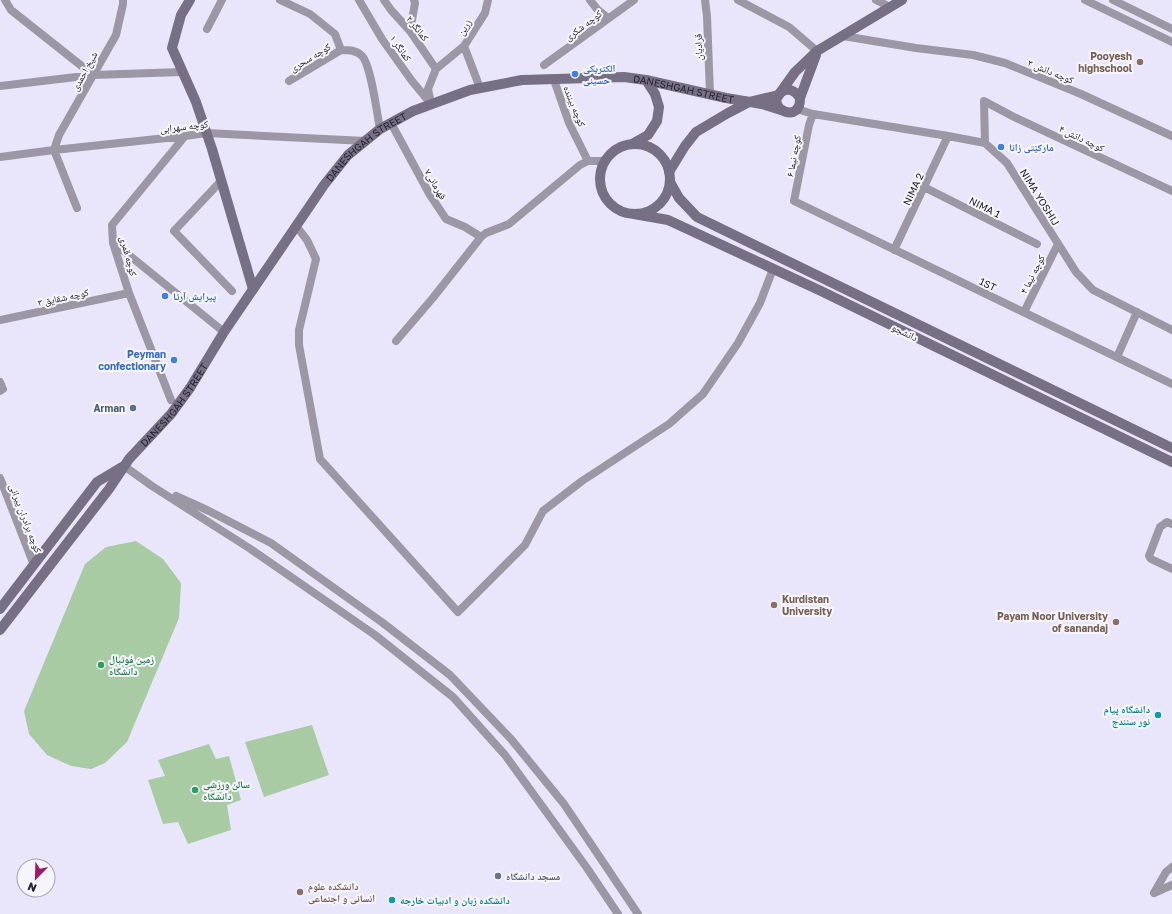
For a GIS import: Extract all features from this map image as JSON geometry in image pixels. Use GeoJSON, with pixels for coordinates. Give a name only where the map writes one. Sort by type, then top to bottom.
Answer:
{"type":"FeatureCollection","features":[{"type":"Feature","properties":{"kind":"street"},"geometry":{"type":"LineString","coordinates":[[5,0],[11,10],[93,75]]}},
{"type":"Feature","properties":{"kind":"street","name":"شیخ احمدی"},"geometry":{"type":"LineString","coordinates":[[54,150],[59,135],[116,35],[123,0]]}},
{"type":"Feature","properties":{"kind":"street"},"geometry":{"type":"LineString","coordinates":[[190,0],[181,15],[172,48],[196,102],[212,149],[253,289]]}},
{"type":"Feature","properties":{"kind":"street"},"geometry":{"type":"LineString","coordinates":[[207,29],[222,0]]}},
{"type":"Feature","properties":{"kind":"street"},"geometry":{"type":"LineString","coordinates":[[280,0],[310,14],[335,34],[341,50],[352,50],[362,56],[368,68],[380,129]]}},
{"type":"Feature","properties":{"kind":"street","name":"کمانگر ۱"},"geometry":{"type":"LineString","coordinates":[[359,0],[382,39],[412,82],[431,104]]}},
{"type":"Feature","properties":{"kind":"street","name":"کمانگر ۲"},"geometry":{"type":"LineString","coordinates":[[384,0],[390,10],[410,32],[436,69]]}},
{"type":"Feature","properties":{"kind":"street"},"geometry":{"type":"LineString","coordinates":[[410,32],[415,3],[414,0]]}},
{"type":"Feature","properties":{"kind":"street","name":"زرین"},"geometry":{"type":"LineString","coordinates":[[480,88],[464,46],[485,13],[488,0]]}},
{"type":"Feature","properties":{"kind":"street"},"geometry":{"type":"LineString","coordinates":[[590,0],[597,9],[608,18]]}},
{"type":"Feature","properties":{"kind":"street","name":"کوچه شکری"},"geometry":{"type":"LineString","coordinates":[[544,65],[634,0]]}},
{"type":"Feature","properties":{"kind":"street","name":"قرادیان"},"geometry":{"type":"LineString","coordinates":[[705,0],[708,16],[710,94]]}},
{"type":"Feature","properties":{"kind":"street"},"geometry":{"type":"LineString","coordinates":[[738,0],[789,27],[817,51]]}},
{"type":"Feature","properties":{"kind":"street"},"geometry":{"type":"LineString","coordinates":[[876,0],[890,7]]}},
{"type":"Feature","properties":{"kind":"street"},"geometry":{"type":"LineString","coordinates":[[817,51],[800,98],[800,104],[797,109],[792,112],[780,110],[777,104],[779,94],[795,72],[817,51],[902,0]]}},
{"type":"Feature","properties":{"kind":"street"},"geometry":{"type":"LineString","coordinates":[[1085,0],[1172,42]]}},
{"type":"Feature","properties":{"kind":"street"},"geometry":{"type":"LineString","coordinates":[[1113,0],[1172,28]]}},
{"type":"Feature","properties":{"kind":"street","name":"کوچه دانش ۳"},"geometry":{"type":"LineString","coordinates":[[843,36],[916,48],[973,55],[1005,63],[1081,94],[1172,136]]}},
{"type":"Feature","properties":{"kind":"street"},"geometry":{"type":"LineString","coordinates":[[431,104],[428,89],[436,69],[464,46]]}},
{"type":"Feature","properties":{"kind":"street","name":"کوچه سحری"},"geometry":{"type":"LineString","coordinates":[[289,81],[341,50]]}},
{"type":"Feature","properties":{"kind":"street"},"geometry":{"type":"LineString","coordinates":[[0,86],[93,75],[182,72]]}},
{"type":"Feature","properties":{"kind":"street","name":"DANESHGAH STREET"},"geometry":{"type":"LineString","coordinates":[[0,630],[109,489],[124,466],[170,414],[190,388],[224,332],[324,185],[348,155],[380,129],[413,110],[470,90],[522,80],[624,78],[646,80],[780,110]]}},
{"type":"Feature","properties":{"kind":"street","name":"کوچه بیننده"},"geometry":{"type":"LineString","coordinates":[[554,80],[569,123],[588,161]]}},
{"type":"Feature","properties":{"kind":"street"},"geometry":{"type":"LineString","coordinates":[[646,80],[655,94],[659,107],[657,121],[648,135],[632,144],[621,147],[612,152],[604,161],[600,172],[600,184],[604,196],[612,205],[622,211],[634,214],[654,208],[662,201],[667,192],[669,177],[684,146],[696,132],[728,112],[749,102]]}},
{"type":"Feature","properties":{"kind":"street"},"geometry":{"type":"LineString","coordinates":[[779,94],[785,90],[791,90],[796,92],[800,98]]}},
{"type":"Feature","properties":{"kind":"street","name":"DANESHGAH STREET"},"geometry":{"type":"LineString","coordinates":[[749,102],[779,94]]}},
{"type":"Feature","properties":{"kind":"street","name":"کوچه دانش ۴"},"geometry":{"type":"LineString","coordinates":[[985,143],[984,101],[1014,117],[1172,191]]}},
{"type":"Feature","properties":{"kind":"street"},"geometry":{"type":"LineString","coordinates":[[797,109],[813,114],[985,143]]}},
{"type":"Feature","properties":{"kind":"street","name":"کوچه نیما ۶"},"geometry":{"type":"LineString","coordinates":[[794,201],[813,114]]}},
{"type":"Feature","properties":{"kind":"street","name":"قهرمانی۷"},"geometry":{"type":"LineString","coordinates":[[392,122],[430,195],[446,219],[465,227],[481,237]]}},
{"type":"Feature","properties":{"kind":"street","name":"کوچه سهرابی"},"geometry":{"type":"LineString","coordinates":[[0,157],[206,133],[365,141]]}},
{"type":"Feature","properties":{"kind":"street","name":"کوچه قمری"},"geometry":{"type":"LineString","coordinates":[[170,400],[129,294],[114,243],[112,225],[185,136]]}},
{"type":"Feature","properties":{"kind":"street","name":"NIMA 2"},"geometry":{"type":"LineString","coordinates":[[894,250],[948,136]]}},
{"type":"Feature","properties":{"kind":"street","name":"NIMA YOSHIJ"},"geometry":{"type":"LineString","coordinates":[[985,143],[1007,163],[1076,272],[1093,290],[1172,330]]}},
{"type":"Feature","properties":{"kind":"street"},"geometry":{"type":"LineString","coordinates":[[632,144],[652,148],[660,154],[666,163],[669,177]]}},
{"type":"Feature","properties":{"kind":"street"},"geometry":{"type":"LineString","coordinates":[[54,150],[77,208]]}},
{"type":"Feature","properties":{"kind":"street"},"geometry":{"type":"LineString","coordinates":[[396,341],[432,299],[481,237],[486,233],[509,224],[580,165],[588,161],[604,161]]}},
{"type":"Feature","properties":{"kind":"street","name":"دانشجو"},"geometry":{"type":"LineString","coordinates":[[669,177],[679,198],[697,217],[1172,448]]}},
{"type":"Feature","properties":{"kind":"street"},"geometry":{"type":"LineString","coordinates":[[221,181],[174,232],[232,291]]}},
{"type":"Feature","properties":{"kind":"street","name":"NIMA 1"},"geometry":{"type":"LineString","coordinates":[[924,187],[1038,244]]}},
{"type":"Feature","properties":{"kind":"street","name":"1ST"},"geometry":{"type":"LineString","coordinates":[[794,201],[1172,384]]}},
{"type":"Feature","properties":{"kind":"street","name":"دانشجو"},"geometry":{"type":"LineString","coordinates":[[634,214],[668,220],[773,269],[1172,462]]}},
{"type":"Feature","properties":{"kind":"street"},"geometry":{"type":"LineString","coordinates":[[296,226],[307,240],[316,259],[299,330],[299,345],[320,459],[458,612],[525,545],[543,511],[582,481],[669,424],[703,394],[738,343],[760,303],[773,269]]}},
{"type":"Feature","properties":{"kind":"street"},"geometry":{"type":"LineString","coordinates":[[114,243],[224,332]]}},
{"type":"Feature","properties":{"kind":"street","name":"کوچه نیما ۴"},"geometry":{"type":"LineString","coordinates":[[1024,312],[1058,244]]}},
{"type":"Feature","properties":{"kind":"street","name":"کوچه شقایق ۳"},"geometry":{"type":"LineString","coordinates":[[0,320],[129,294]]}},
{"type":"Feature","properties":{"kind":"street"},"geometry":{"type":"LineString","coordinates":[[1117,357],[1137,312]]}},
{"type":"Feature","properties":{"kind":"street"},"geometry":{"type":"LineString","coordinates":[[0,382],[3,389],[0,391]]}},
{"type":"Feature","properties":{"kind":"street"},"geometry":{"type":"LineString","coordinates":[[124,466],[152,486],[249,548],[375,635],[453,698],[505,755],[587,868],[618,914]]}},
{"type":"Feature","properties":{"kind":"street","name":"DANESHGAH STREET"},"geometry":{"type":"LineString","coordinates":[[0,609],[97,482],[124,466]]}},
{"type":"Feature","properties":{"kind":"street","name":"کوچه برادران پیرانی"},"geometry":{"type":"LineString","coordinates":[[0,478],[34,565]]}},
{"type":"Feature","properties":{"kind":"street"},"geometry":{"type":"LineString","coordinates":[[152,486],[208,510],[271,543],[383,623],[450,675],[511,739],[564,804],[638,914]]}},
{"type":"Feature","properties":{"kind":"street"},"geometry":{"type":"LineString","coordinates":[[1172,524],[1166,522],[1160,527],[1149,556],[1151,559],[1172,568]]}},
{"type":"Feature","properties":{"kind":"street"},"geometry":{"type":"LineString","coordinates":[[375,635],[383,623]]}},
{"type":"Feature","properties":{"kind":"street"},"geometry":{"type":"LineString","coordinates":[[1172,867],[1166,872],[1154,893],[1172,885]]}},
{"type":"Feature","properties":{"kind":"green space","name":"زمین فوتبال دانشگاه"},"geometry":{"type":"Polygon","coordinates":[[[136,541],[163,559],[181,583],[179,618],[127,742],[105,763],[91,769],[71,766],[47,755],[29,734],[24,711],[85,564],[106,547],[136,541]]]}},
{"type":"Feature","properties":{"kind":"green space"},"geometry":{"type":"Polygon","coordinates":[[[312,725],[329,775],[264,797],[245,742],[312,725]]]}},
{"type":"Feature","properties":{"kind":"green space","name":"سالن ورزشی دانشگاه"},"geometry":{"type":"Polygon","coordinates":[[[209,744],[216,759],[229,756],[241,800],[227,805],[231,830],[188,844],[178,822],[163,824],[148,780],[165,776],[158,760],[209,744]]]}},
{"type":"Feature","properties":{"kind":"place","name":"Pooyesh highschool"},"geometry":{"type":"Point","coordinates":[1140,62]}},
{"type":"Feature","properties":{"kind":"place","name":"الکتریکی حسینی"},"geometry":{"type":"Point","coordinates":[575,74]}},
{"type":"Feature","properties":{"kind":"place","name":"مارکێتی زانا"},"geometry":{"type":"Point","coordinates":[1001,147]}},
{"type":"Feature","properties":{"kind":"place","name":"پیرایش آرتا"},"geometry":{"type":"Point","coordinates":[165,296]}},
{"type":"Feature","properties":{"kind":"place","name":"Peyman confectionary"},"geometry":{"type":"Point","coordinates":[174,360]}},
{"type":"Feature","properties":{"kind":"place","name":"Arman"},"geometry":{"type":"Point","coordinates":[133,408]}},
{"type":"Feature","properties":{"kind":"place","name":"Kurdistan University"},"geometry":{"type":"Point","coordinates":[774,605]}},
{"type":"Feature","properties":{"kind":"place","name":"Payam Noor University of sanandaj"},"geometry":{"type":"Point","coordinates":[1116,622]}},
{"type":"Feature","properties":{"kind":"place","name":"زمین فوتبال دانشگاه"},"geometry":{"type":"Point","coordinates":[101,665]}},
{"type":"Feature","properties":{"kind":"place","name":"دانشگاه پیام نور سنندج"},"geometry":{"type":"Point","coordinates":[1158,715]}},
{"type":"Feature","properties":{"kind":"place","name":"سالن ورزشی دانشگاه"},"geometry":{"type":"Point","coordinates":[195,790]}},
{"type":"Feature","properties":{"kind":"place","name":"مسجد دانشگاه"},"geometry":{"type":"Point","coordinates":[498,876]}},
{"type":"Feature","properties":{"kind":"place","name":"دانشکده علوم انسانی و اجتماعی"},"geometry":{"type":"Point","coordinates":[300,892]}},
{"type":"Feature","properties":{"kind":"place","name":"دانشکده زبان و ادبیات خارجه"},"geometry":{"type":"Point","coordinates":[392,900]}}]}
